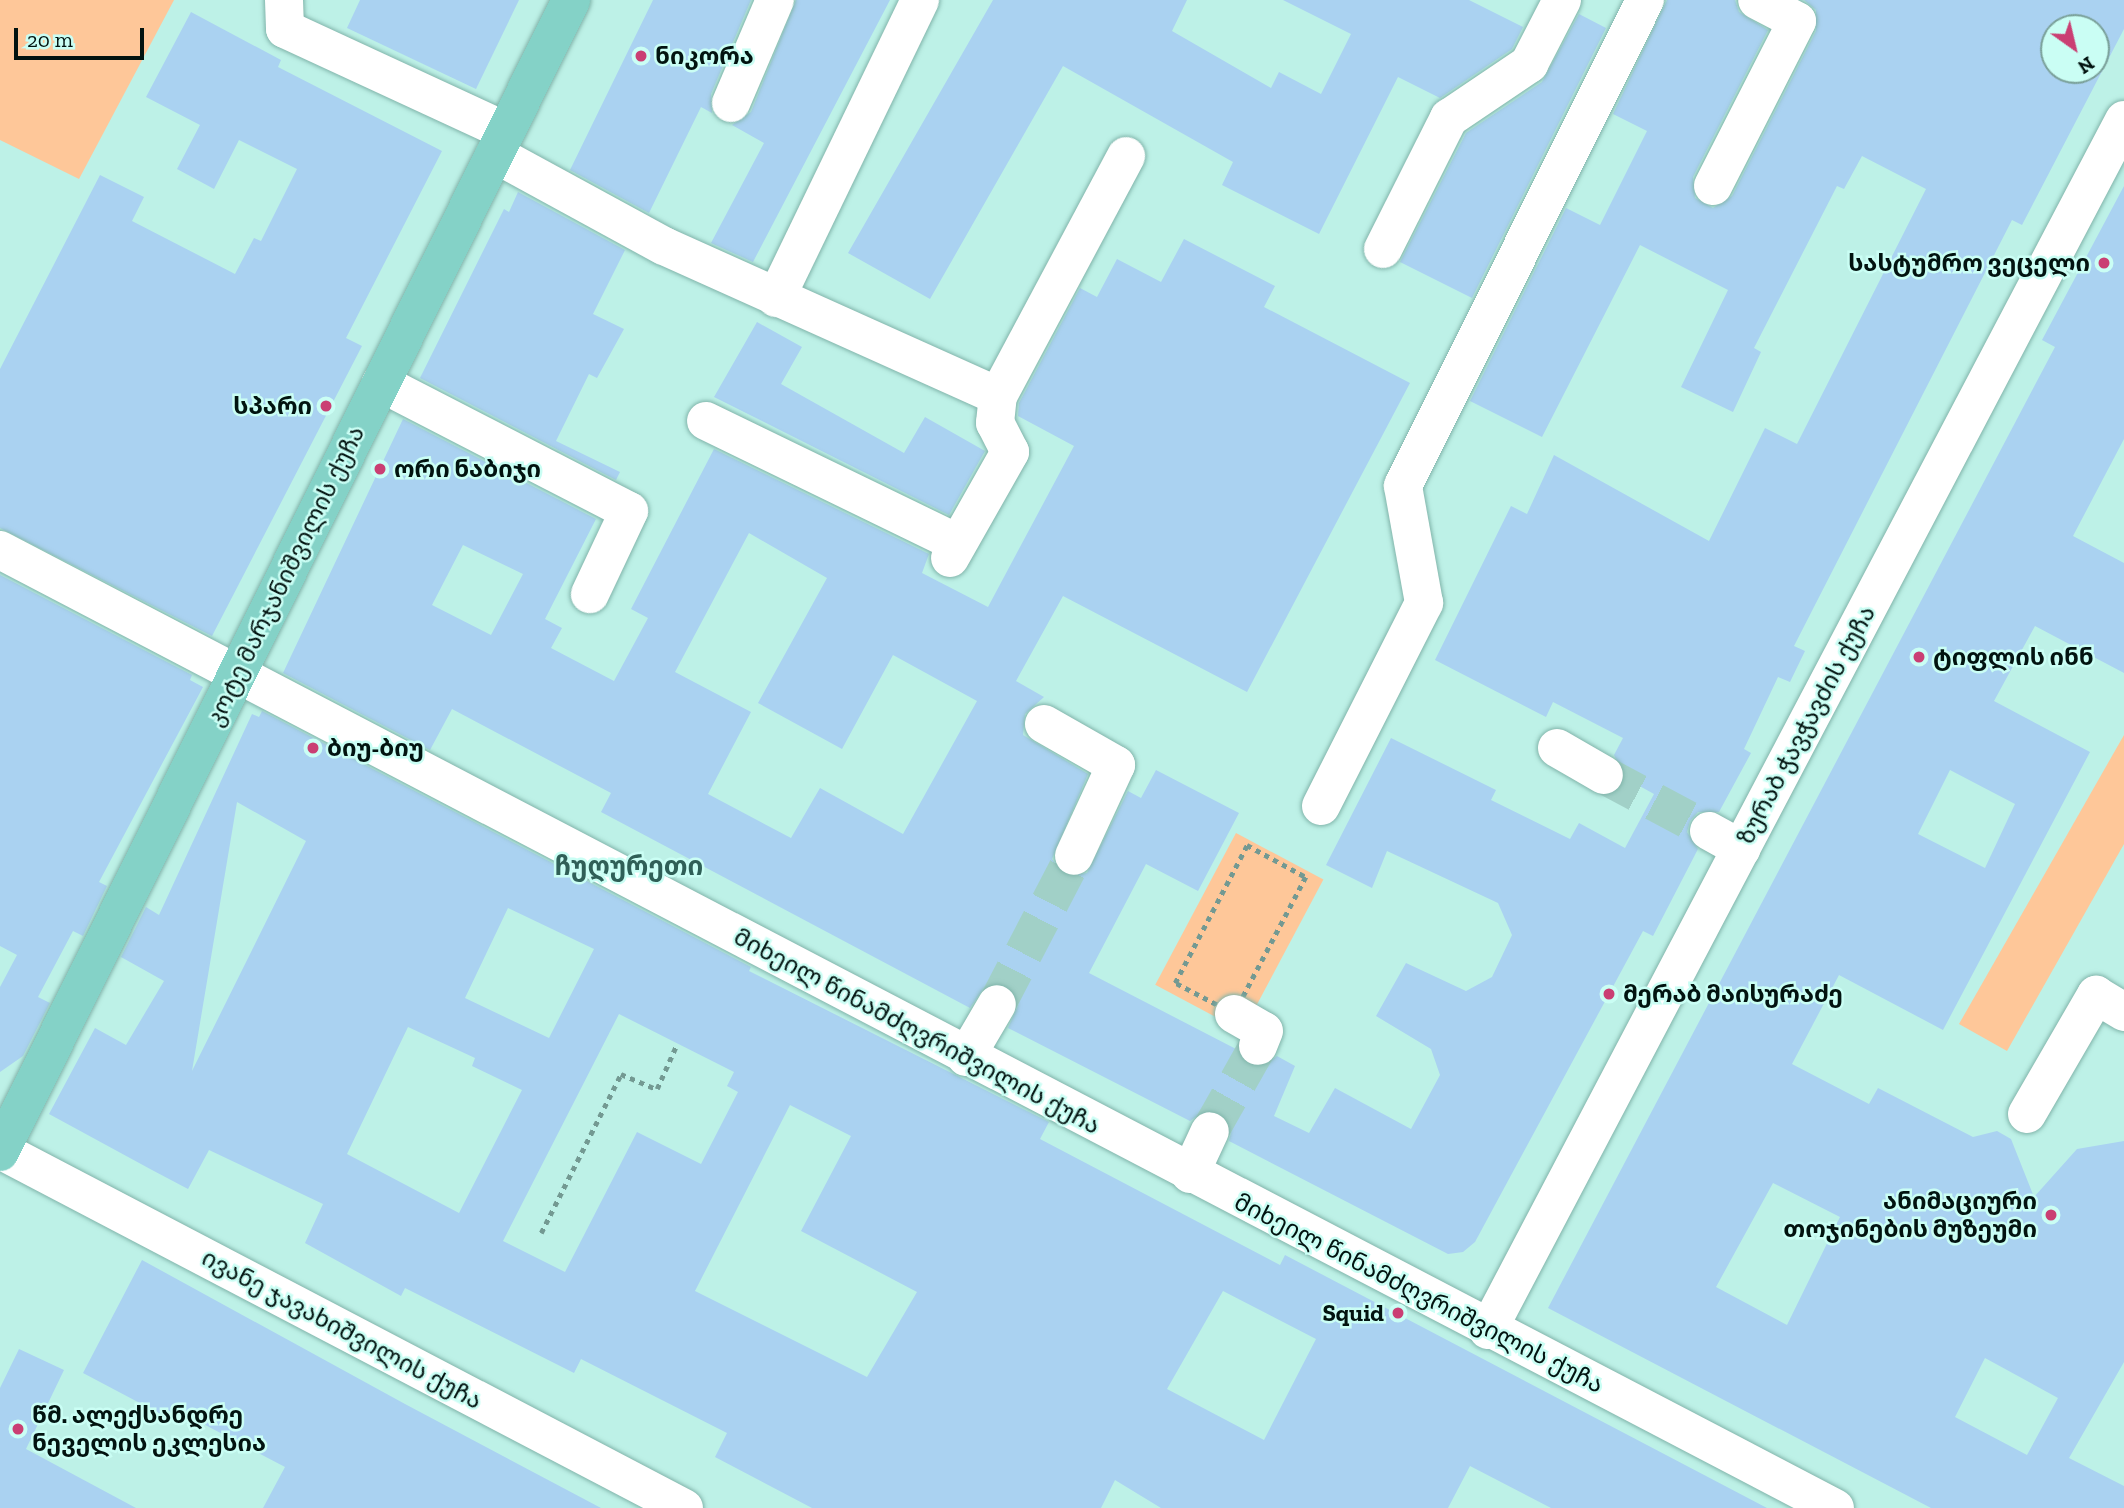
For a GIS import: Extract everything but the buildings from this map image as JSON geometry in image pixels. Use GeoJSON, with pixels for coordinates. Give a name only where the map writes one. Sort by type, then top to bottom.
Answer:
{"type":"FeatureCollection","features":[{"type":"Feature","properties":{"kind":"main road","name":"კოტე მარჯანიშვილის ქუჩა"},"geometry":{"type":"LineString","coordinates":[[0,1151],[571,0]]}},
{"type":"Feature","properties":{"kind":"street"},"geometry":{"type":"LineString","coordinates":[[284,0],[285,29],[500,143],[664,246],[998,396]]}},
{"type":"Feature","properties":{"kind":"street"},"geometry":{"type":"LineString","coordinates":[[731,103],[775,0]]}},
{"type":"Feature","properties":{"kind":"street"},"geometry":{"type":"LineString","coordinates":[[776,298],[920,0]]}},
{"type":"Feature","properties":{"kind":"street"},"geometry":{"type":"LineString","coordinates":[[1383,249],[1449,117],[1529,64],[1562,0]]}},
{"type":"Feature","properties":{"kind":"street"},"geometry":{"type":"LineString","coordinates":[[1321,806],[1424,603],[1403,486],[1645,0]]}},
{"type":"Feature","properties":{"kind":"street"},"geometry":{"type":"LineString","coordinates":[[1713,186],[1797,21],[1757,0]]}},
{"type":"Feature","properties":{"kind":"street","name":"ზურაბ ჭავჭავძის ქუჩა"},"geometry":{"type":"LineString","coordinates":[[1488,1330],[1725,840],[2124,120]]}},
{"type":"Feature","properties":{"kind":"street"},"geometry":{"type":"LineString","coordinates":[[706,421],[953,550],[1010,452],[995,422],[998,396],[1126,156]]}},
{"type":"Feature","properties":{"kind":"street"},"geometry":{"type":"LineString","coordinates":[[381,383],[629,511],[590,594]]}},
{"type":"Feature","properties":{"kind":"street","name":"მიხეილ წინამძღვრიშვილის ქუჩა"},"geometry":{"type":"LineString","coordinates":[[0,550],[1488,1330],[1836,1508]]}},
{"type":"Feature","properties":{"kind":"street"},"geometry":{"type":"LineString","coordinates":[[1044,724],[1116,765],[1074,856]]}},
{"type":"Feature","properties":{"kind":"street"},"geometry":{"type":"LineString","coordinates":[[1557,748],[1604,775]]}},
{"type":"Feature","properties":{"kind":"street"},"geometry":{"type":"LineString","coordinates":[[2027,1114],[2096,995],[2124,1012]]}},
{"type":"Feature","properties":{"kind":"street"},"geometry":{"type":"LineString","coordinates":[[966,1057],[997,1004]]}},
{"type":"Feature","properties":{"kind":"street"},"geometry":{"type":"LineString","coordinates":[[1234,1014],[1264,1031],[1258,1046]]}},
{"type":"Feature","properties":{"kind":"street"},"geometry":{"type":"LineString","coordinates":[[1190,1174],[1210,1131]]}},
{"type":"Feature","properties":{"kind":"street","name":"ივანე ჯავახიშვილის ქუჩა"},"geometry":{"type":"LineString","coordinates":[[0,1151],[684,1508]]}},
{"type":"Feature","properties":{"kind":"path"},"geometry":{"type":"LineString","coordinates":[[1247,845],[1306,877],[1234,1014],[1175,984],[1247,845]]}},
{"type":"Feature","properties":{"kind":"path"},"geometry":{"type":"LineString","coordinates":[[541,1233],[621,1074],[657,1089],[677,1044]]}},
{"type":"Feature","properties":{"kind":"shaded area"},"geometry":{"type":"Polygon","coordinates":[[[0,0],[174,0],[79,179],[0,140],[0,0]]]}},
{"type":"Feature","properties":{"kind":"shaded area"},"geometry":{"type":"Polygon","coordinates":[[[2124,735],[2124,844],[2007,1051],[1959,1024],[2124,735]]]}},
{"type":"Feature","properties":{"kind":"shaded area"},"geometry":{"type":"Polygon","coordinates":[[[1236,833],[1323,879],[1243,1031],[1155,985],[1236,833]]]}},
{"type":"Feature","properties":{"kind":"tunnel"},"geometry":{"type":"LineString","coordinates":[[1604,775],[1709,831]]}},
{"type":"Feature","properties":{"kind":"tunnel"},"geometry":{"type":"LineString","coordinates":[[997,1004],[1074,856]]}},
{"type":"Feature","properties":{"kind":"tunnel"},"geometry":{"type":"LineString","coordinates":[[1210,1131],[1258,1046]]}},
{"type":"Feature","properties":{"kind":"place","name":"ნიკორა"},"geometry":{"type":"Point","coordinates":[641,56]}},
{"type":"Feature","properties":{"kind":"place","name":"სასტუმრო ვეცელი"},"geometry":{"type":"Point","coordinates":[2104,263]}},
{"type":"Feature","properties":{"kind":"place","name":"სპარი"},"geometry":{"type":"Point","coordinates":[326,406]}},
{"type":"Feature","properties":{"kind":"place","name":"ორი ნაბიჯი"},"geometry":{"type":"Point","coordinates":[380,469]}},
{"type":"Feature","properties":{"kind":"place","name":"ტიფლის ინნ"},"geometry":{"type":"Point","coordinates":[1919,657]}},
{"type":"Feature","properties":{"kind":"place","name":"ბიუ-ბიუ"},"geometry":{"type":"Point","coordinates":[313,748]}},
{"type":"Feature","properties":{"kind":"place","name":"მერაბ მაისურაძე"},"geometry":{"type":"Point","coordinates":[1609,994]}},
{"type":"Feature","properties":{"kind":"place","name":"ანიმაციური თოჯინების მუზეუმი"},"geometry":{"type":"Point","coordinates":[2051,1215]}},
{"type":"Feature","properties":{"kind":"place","name":"Squid"},"geometry":{"type":"Point","coordinates":[1398,1313]}},
{"type":"Feature","properties":{"kind":"place","name":"წმ. ალექსანდრე ნეველის ეკლესია"},"geometry":{"type":"Point","coordinates":[18,1429]}},
{"type":"Feature","properties":{"kind":"district","name":"ჩუღურეთი"},"geometry":{"type":"Point","coordinates":[629,867]}}]}
